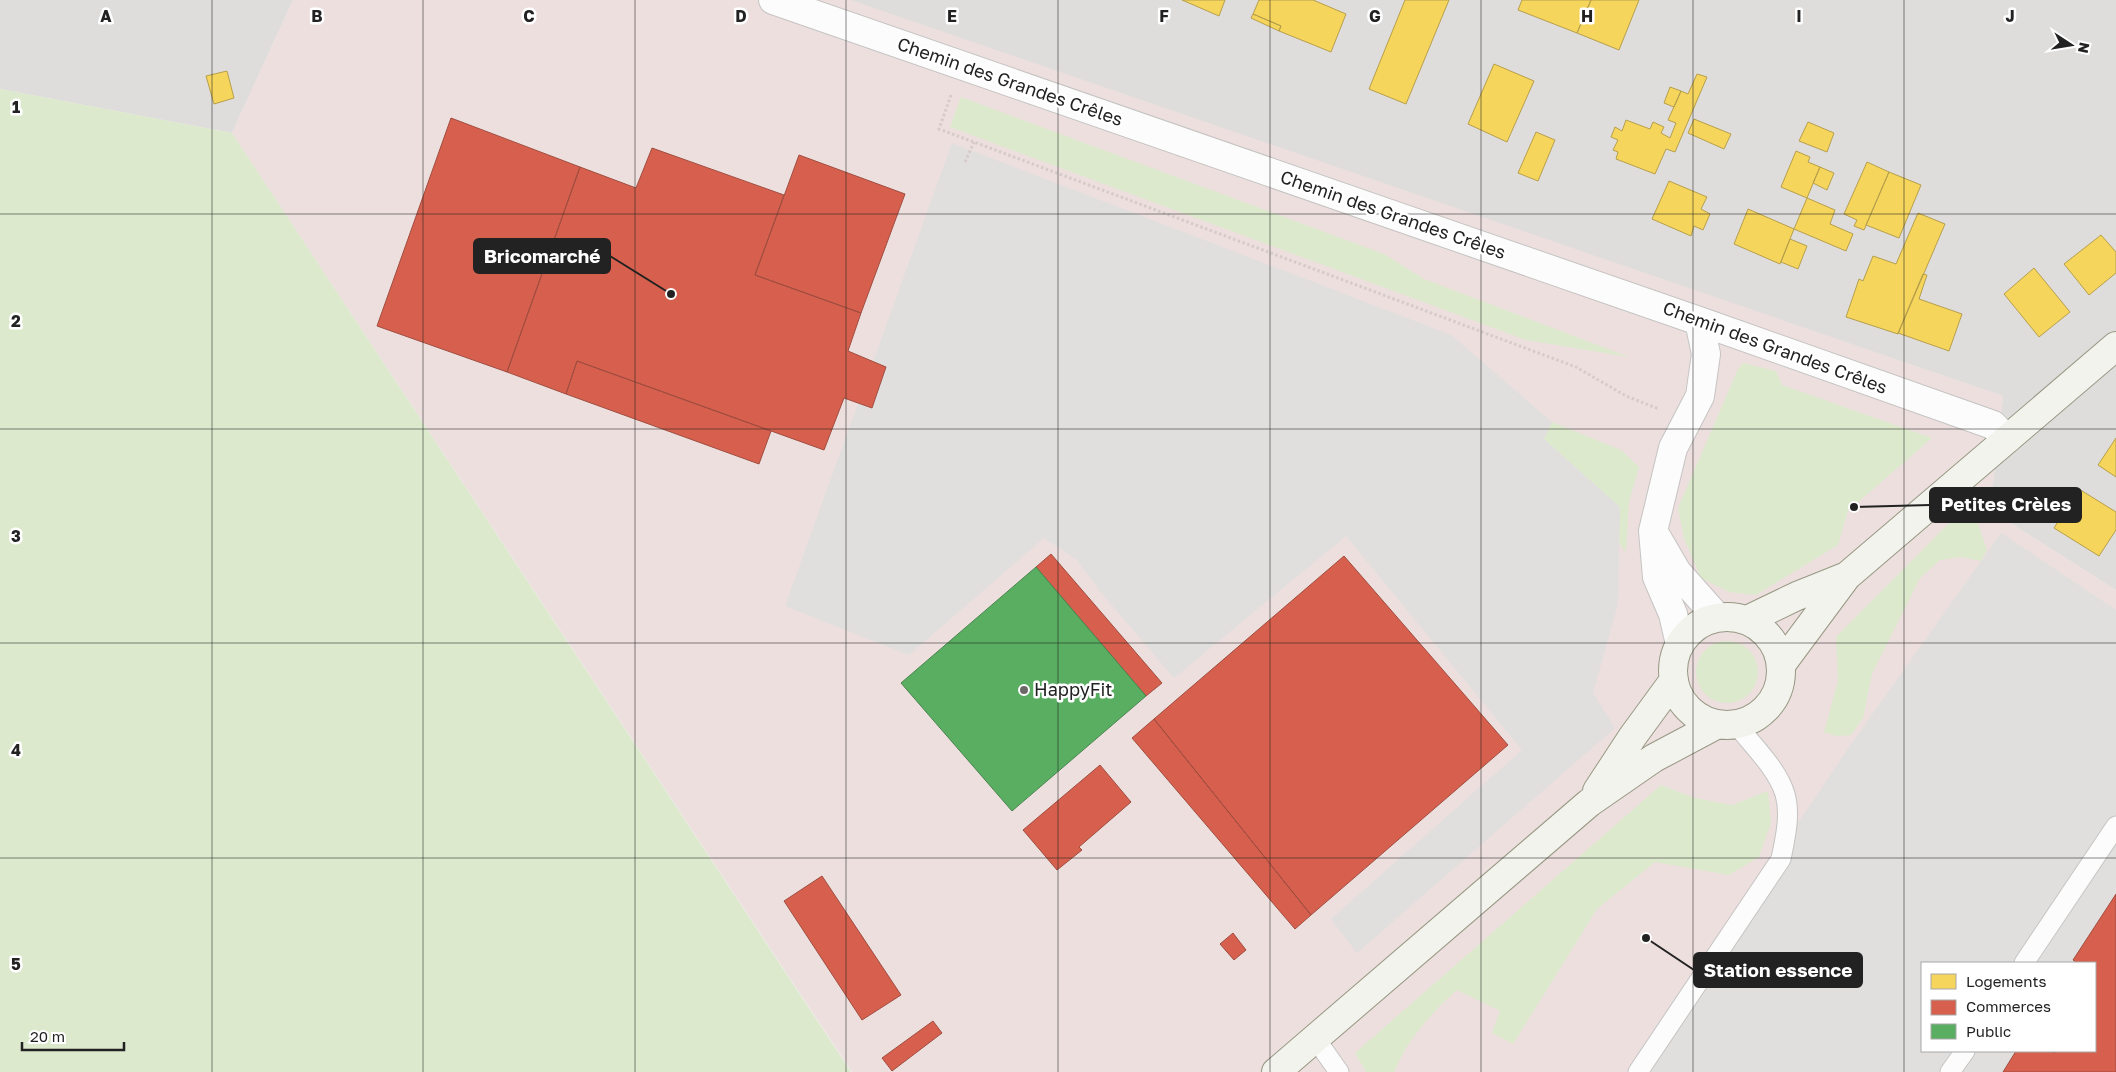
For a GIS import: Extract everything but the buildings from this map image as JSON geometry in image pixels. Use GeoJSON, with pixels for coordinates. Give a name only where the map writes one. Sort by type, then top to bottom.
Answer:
{"type":"FeatureCollection","features":[{"type":"Feature","properties":{"kind":"main road"},"geometry":{"type":"LineString","coordinates":[[1781,665],[1847,576],[2116,346]]}},
{"type":"Feature","properties":{"kind":"main road"},"geometry":{"type":"LineString","coordinates":[[1747,620],[1797,596],[1847,576]]}},
{"type":"Feature","properties":{"kind":"main road"},"geometry":{"type":"LineString","coordinates":[[1276,1072],[1589,803],[1654,758],[1727,724],[1758,715],[1770,704],[1778,692],[1781,680],[1778,650],[1760,627],[1747,620],[1733,616],[1717,617],[1702,622],[1689,631],[1680,644],[1674,662],[1674,680],[1679,696],[1689,709],[1703,719],[1727,724]]}},
{"type":"Feature","properties":{"kind":"main road"},"geometry":{"type":"LineString","coordinates":[[1589,803],[1633,736],[1674,680]]}},
{"type":"Feature","properties":{"kind":"street","name":"Chemin des Grandes Crêles"},"geometry":{"type":"LineString","coordinates":[[773,0],[1993,425],[2007,439]]}},
{"type":"Feature","properties":{"kind":"street"},"geometry":{"type":"LineString","coordinates":[[1680,644],[1673,614],[1657,577],[1653,531],[1673,448],[1700,396],[1706,354],[1699,321]]}},
{"type":"Feature","properties":{"kind":"street"},"geometry":{"type":"LineString","coordinates":[[1653,531],[1677,572],[1717,617]]}},
{"type":"Feature","properties":{"kind":"lane"},"geometry":{"type":"LineString","coordinates":[[1638,1072],[1781,859],[1787,829],[1785,794],[1773,771],[1727,724]]}},
{"type":"Feature","properties":{"kind":"lane"},"geometry":{"type":"LineString","coordinates":[[2025,962],[2116,826]]}},
{"type":"Feature","properties":{"kind":"lane"},"geometry":{"type":"LineString","coordinates":[[1315,1038],[1339,1072]]}},
{"type":"Feature","properties":{"kind":"lane"},"geometry":{"type":"LineString","coordinates":[[1950,1072],[1964,1052]]}},
{"type":"Feature","properties":{"kind":"path"},"geometry":{"type":"LineString","coordinates":[[939,128],[1576,367],[1626,396],[1688,419]]}},
{"type":"Feature","properties":{"kind":"path"},"geometry":{"type":"LineString","coordinates":[[965,162],[974,142]]}},
{"type":"Feature","properties":{"kind":"shaded area"},"geometry":{"type":"Polygon","coordinates":[[[0,0],[293,0],[232,133],[0,89],[0,0]]]}},
{"type":"Feature","properties":{"kind":"shaded area"},"geometry":{"type":"Polygon","coordinates":[[[293,0],[851,0],[2003,396],[1990,510],[2116,590],[2116,1072],[852,1072],[232,133],[293,0]]]}},
{"type":"Feature","properties":{"kind":"shaded area"},"geometry":{"type":"Polygon","coordinates":[[[843,0],[2116,0],[2116,590],[1990,510],[2003,396],[843,0]]]}},
{"type":"Feature","properties":{"kind":"shaded area"},"geometry":{"type":"Polygon","coordinates":[[[952,143],[1451,335],[1552,422],[1544,439],[1620,507],[1618,604],[1593,693],[1615,728],[1357,953],[1331,919],[1522,750],[1346,536],[1174,678],[1099,590],[1076,559],[1044,538],[909,655],[785,606],[952,143]]]}},
{"type":"Feature","properties":{"kind":"shaded area"},"geometry":{"type":"Polygon","coordinates":[[[2001,533],[2116,610],[2116,898],[2074,962],[1921,962],[1921,1052],[2015,1052],[2003,1072],[1631,1072],[1849,747],[2001,533]]]}},
{"type":"Feature","properties":{"kind":"green space"},"geometry":{"type":"Polygon","coordinates":[[[0,89],[232,133],[851,1072],[0,1072],[0,89]]]}},
{"type":"Feature","properties":{"kind":"green space"},"geometry":{"type":"Polygon","coordinates":[[[961,97],[1384,254],[1424,279],[1629,357],[1526,340],[950,127],[961,97]]]}},
{"type":"Feature","properties":{"kind":"green space"},"geometry":{"type":"Polygon","coordinates":[[[1743,363],[1776,371],[1782,385],[1932,438],[1848,511],[1838,545],[1756,595],[1729,592],[1701,578],[1684,539],[1678,508],[1738,369],[1743,363]]]}},
{"type":"Feature","properties":{"kind":"green space"},"geometry":{"type":"Polygon","coordinates":[[[1552,422],[1621,450],[1639,467],[1629,502],[1626,552],[1619,543],[1619,507],[1543,439],[1552,422]]]}},
{"type":"Feature","properties":{"kind":"green space"},"geometry":{"type":"Polygon","coordinates":[[[1973,499],[1974,512],[1987,550],[1981,561],[1962,557],[1940,560],[1920,578],[1872,674],[1863,718],[1851,735],[1836,736],[1824,732],[1838,681],[1836,637],[1973,499]]]}},
{"type":"Feature","properties":{"kind":"green space"},"geometry":{"type":"Polygon","coordinates":[[[1727,641],[1744,646],[1749,650],[1753,655],[1758,672],[1753,689],[1749,694],[1744,698],[1727,703],[1710,698],[1705,694],[1701,689],[1696,672],[1701,655],[1705,650],[1710,646],[1727,641]]]}},
{"type":"Feature","properties":{"kind":"green space"},"geometry":{"type":"Polygon","coordinates":[[[1661,785],[1695,798],[1732,805],[1768,791],[1771,823],[1759,857],[1729,875],[1655,862],[1597,909],[1513,1044],[1492,1033],[1500,1011],[1457,990],[1421,1027],[1399,1060],[1394,1072],[1366,1072],[1355,1053],[1661,785]]]}},
{"type":"Feature","properties":{"kind":"place","name":"Bricomarché"},"geometry":{"type":"Point","coordinates":[671,294]}},
{"type":"Feature","properties":{"kind":"place","name":"Petites Crèles"},"geometry":{"type":"Point","coordinates":[1854,507]}},
{"type":"Feature","properties":{"kind":"place","name":"HappyFit"},"geometry":{"type":"Point","coordinates":[1024,690]}},
{"type":"Feature","properties":{"kind":"place","name":"Station essence"},"geometry":{"type":"Point","coordinates":[1646,938]}}]}
